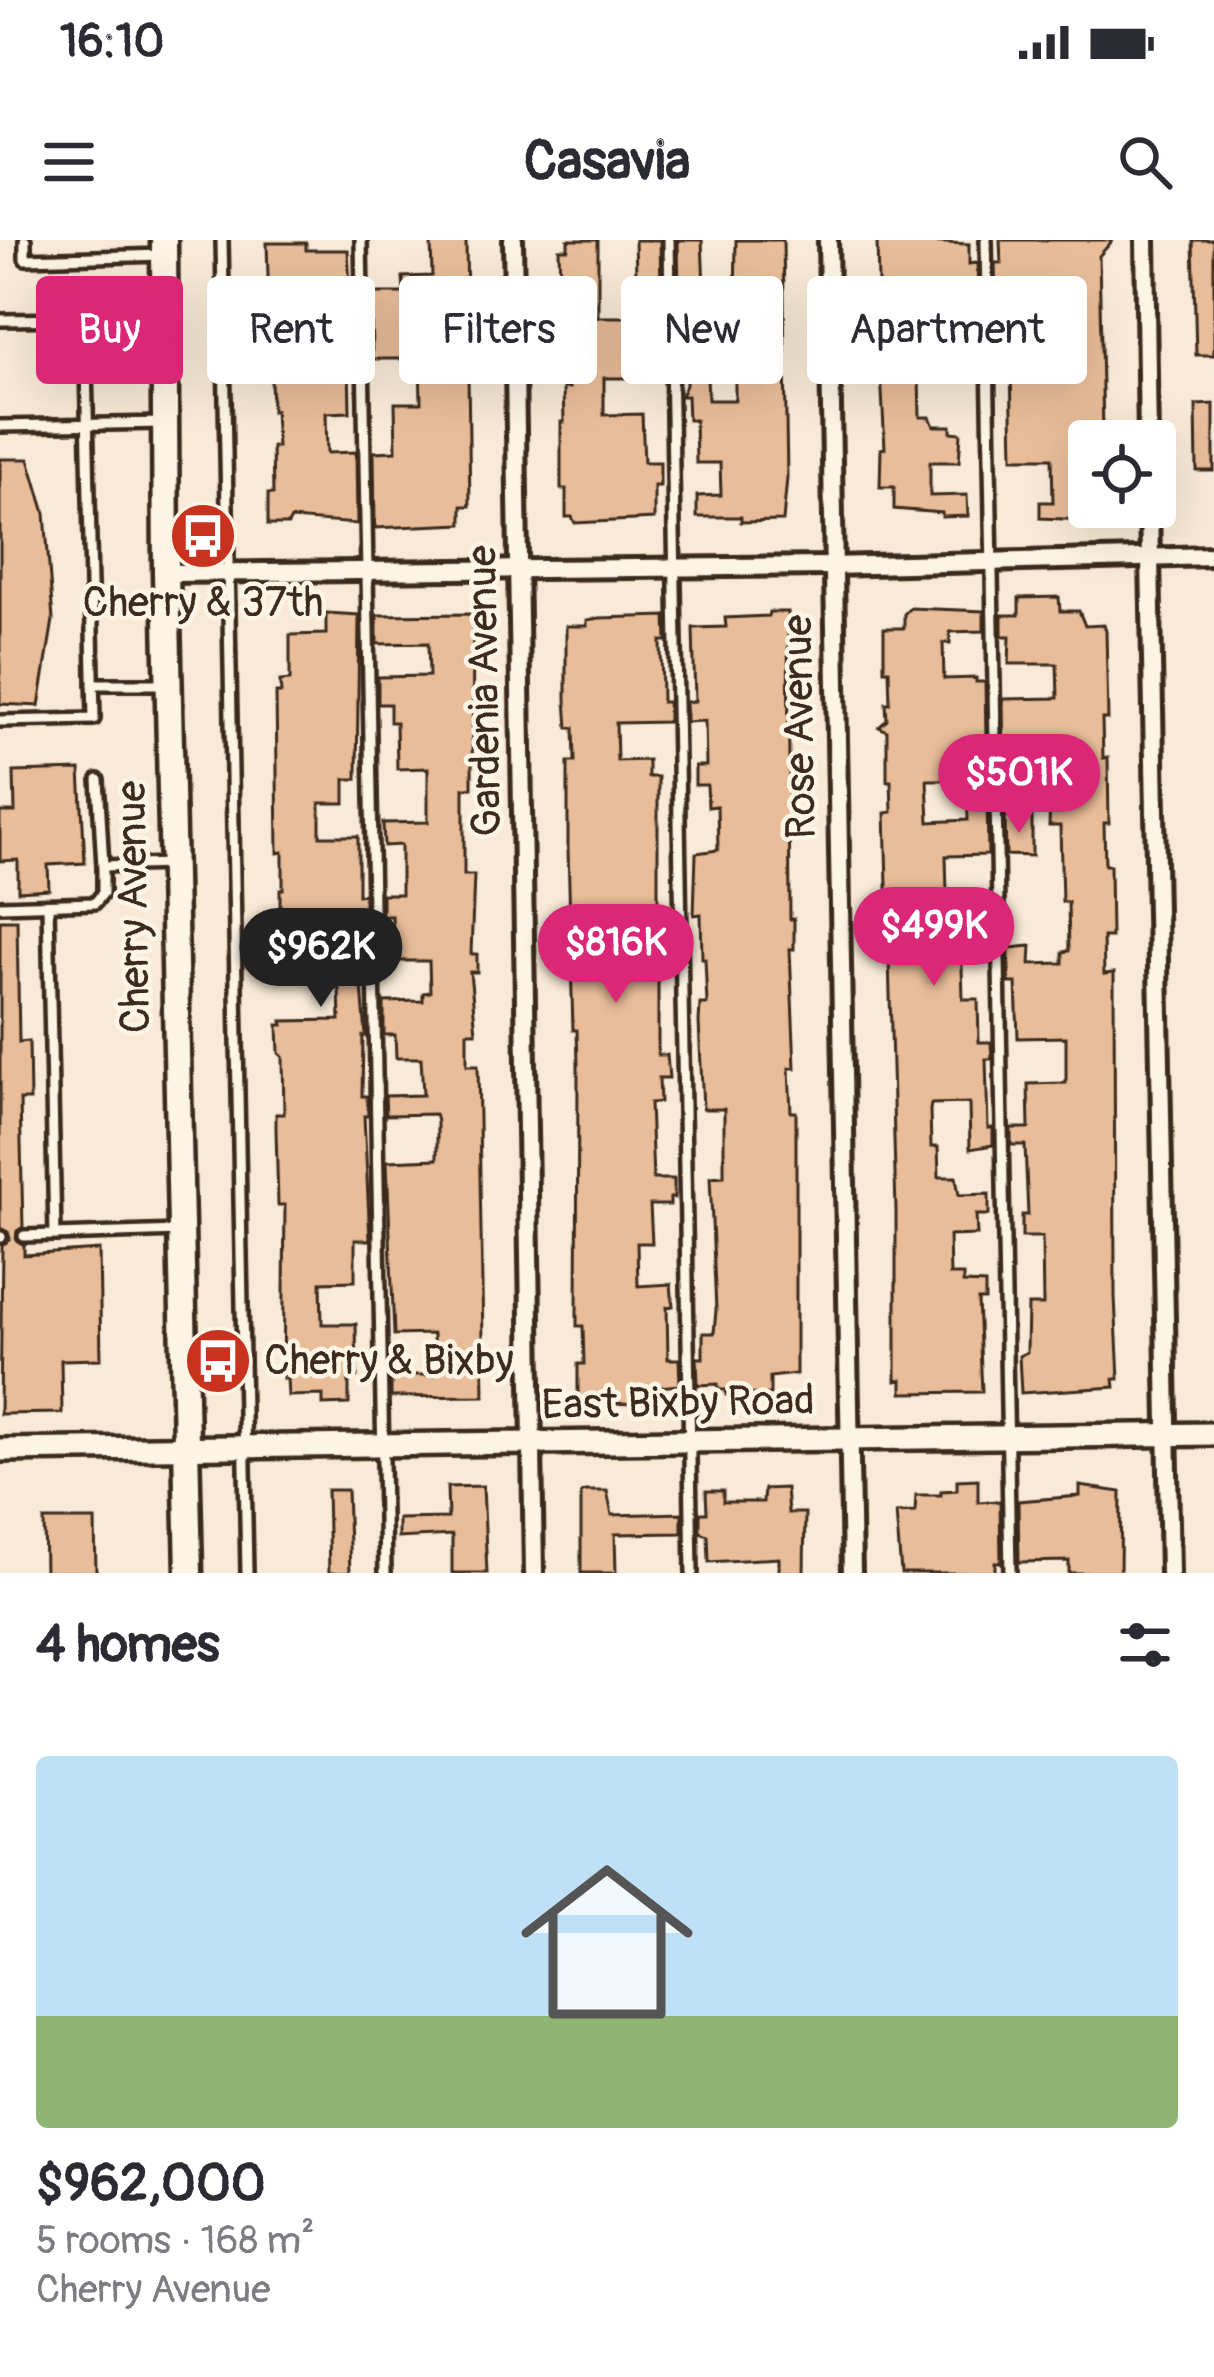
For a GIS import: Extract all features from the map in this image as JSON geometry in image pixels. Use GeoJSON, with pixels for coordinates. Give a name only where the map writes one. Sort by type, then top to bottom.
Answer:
{"type":"FeatureCollection","features":[{"type":"Feature","properties":{"kind":"main road","name":"Cherry Avenue"},"geometry":{"type":"LineString","coordinates":[[164,247],[168,684],[189,1573]]}},
{"type":"Feature","properties":{"kind":"street","name":"Gardenia Avenue"},"geometry":{"type":"LineString","coordinates":[[513,240],[534,1573]]}},
{"type":"Feature","properties":{"kind":"street","name":"Rose Avenue"},"geometry":{"type":"LineString","coordinates":[[828,240],[852,1573]]}},
{"type":"Feature","properties":{"kind":"street"},"geometry":{"type":"LineString","coordinates":[[1145,240],[1148,420]]}},
{"type":"Feature","properties":{"kind":"street"},"geometry":{"type":"LineString","coordinates":[[1149,528],[1170,1573]]}},
{"type":"Feature","properties":{"kind":"street"},"geometry":{"type":"LineString","coordinates":[[166,573],[832,566],[1214,556]]}},
{"type":"Feature","properties":{"kind":"street","name":"East Bixby Road"},"geometry":{"type":"LineString","coordinates":[[0,1450],[1214,1434]]}},
{"type":"Feature","properties":{"kind":"lane"},"geometry":{"type":"LineString","coordinates":[[25,240],[25,259],[164,247]]}},
{"type":"Feature","properties":{"kind":"lane"},"geometry":{"type":"LineString","coordinates":[[87,240],[87,256]]}},
{"type":"Feature","properties":{"kind":"lane"},"geometry":{"type":"LineString","coordinates":[[223,240],[247,1573]]}},
{"type":"Feature","properties":{"kind":"lane"},"geometry":{"type":"LineString","coordinates":[[361,240],[385,1573]]}},
{"type":"Feature","properties":{"kind":"lane"},"geometry":{"type":"LineString","coordinates":[[669,240],[692,1573]]}},
{"type":"Feature","properties":{"kind":"lane"},"geometry":{"type":"LineString","coordinates":[[986,240],[1010,1573]]}},
{"type":"Feature","properties":{"kind":"lane"},"geometry":{"type":"LineString","coordinates":[[0,320],[85,319],[94,719],[0,721]]}},
{"type":"Feature","properties":{"kind":"lane"},"geometry":{"type":"LineString","coordinates":[[0,426],[164,423]]}},
{"type":"Feature","properties":{"kind":"lane"},"geometry":{"type":"LineString","coordinates":[[93,684],[168,684]]}},
{"type":"Feature","properties":{"kind":"lane"},"geometry":{"type":"LineString","coordinates":[[0,907],[95,903],[103,893],[98,780]]}},
{"type":"Feature","properties":{"kind":"lane"},"geometry":{"type":"LineString","coordinates":[[103,866],[172,863]]}},
{"type":"Feature","properties":{"kind":"lane"},"geometry":{"type":"LineString","coordinates":[[48,904],[55,1235]]}},
{"type":"Feature","properties":{"kind":"lane"},"geometry":{"type":"LineString","coordinates":[[24,1236],[180,1231]]}},
{"type":"Feature","properties":{"kind":"building"},"geometry":{"type":"Polygon","coordinates":[[[431,240],[466,240],[467,276],[432,276],[431,240]]]}},
{"type":"Feature","properties":{"kind":"building"},"geometry":{"type":"Polygon","coordinates":[[[568,240],[598,240],[598,317],[621,317],[621,378],[604,378],[604,415],[642,414],[644,462],[660,462],[654,519],[575,523],[566,517],[566,489],[561,489],[563,388],[597,384],[597,276],[560,276],[559,249],[568,249],[568,240]]]}},
{"type":"Feature","properties":{"kind":"building"},"geometry":{"type":"Polygon","coordinates":[[[635,240],[660,240],[661,276],[636,276],[635,240]]]}},
{"type":"Feature","properties":{"kind":"building"},"geometry":{"type":"Polygon","coordinates":[[[678,240],[702,240],[704,276],[679,276],[678,240]]]}},
{"type":"Feature","properties":{"kind":"building"},"geometry":{"type":"Polygon","coordinates":[[[736,240],[783,240],[787,478],[783,521],[697,517],[697,496],[721,495],[720,463],[696,463],[695,420],[688,420],[687,396],[681,396],[686,384],[707,384],[708,400],[735,400],[735,384],[783,384],[783,276],[735,276],[736,240]]]}},
{"type":"Feature","properties":{"kind":"building"},"geometry":{"type":"Polygon","coordinates":[[[877,240],[969,244],[969,264],[977,263],[977,276],[878,276],[877,240]]]}},
{"type":"Feature","properties":{"kind":"building"},"geometry":{"type":"Polygon","coordinates":[[[1000,240],[1113,240],[1099,256],[1103,420],[1068,420],[1068,519],[1040,518],[1040,502],[1053,502],[1052,458],[1013,458],[1011,384],[1087,384],[1087,276],[995,276],[995,263],[1001,263],[1000,240]]]}},
{"type":"Feature","properties":{"kind":"building"},"geometry":{"type":"Polygon","coordinates":[[[1193,240],[1214,240],[1214,355],[1196,355],[1193,240]]]}},
{"type":"Feature","properties":{"kind":"building"},"geometry":{"type":"Polygon","coordinates":[[[267,243],[306,243],[306,250],[348,250],[349,276],[268,276],[267,243]]]}},
{"type":"Feature","properties":{"kind":"building"},"geometry":{"type":"Polygon","coordinates":[[[375,293],[399,293],[399,359],[375,359],[375,293]]]}},
{"type":"Feature","properties":{"kind":"building"},"geometry":{"type":"Polygon","coordinates":[[[271,384],[349,384],[350,412],[326,413],[327,453],[356,452],[357,524],[291,519],[288,525],[268,525],[272,447],[277,447],[271,384]]]}},
{"type":"Feature","properties":{"kind":"building"},"geometry":{"type":"Polygon","coordinates":[[[421,384],[468,384],[470,506],[462,506],[462,524],[375,528],[374,452],[396,451],[395,403],[421,403],[421,384]]]}},
{"type":"Feature","properties":{"kind":"building"},"geometry":{"type":"Polygon","coordinates":[[[882,384],[919,384],[920,417],[930,417],[934,426],[951,426],[951,432],[961,433],[959,462],[930,462],[930,496],[967,495],[968,516],[894,509],[894,487],[880,487],[881,449],[885,448],[882,384]]]}},
{"type":"Feature","properties":{"kind":"building"},"geometry":{"type":"Polygon","coordinates":[[[1214,404],[1214,471],[1197,471],[1196,405],[1214,404]]]}},
{"type":"Feature","properties":{"kind":"building"},"geometry":{"type":"Polygon","coordinates":[[[0,459],[29,459],[45,513],[53,620],[39,706],[0,704],[0,459]]]}},
{"type":"Feature","properties":{"kind":"building"},"geometry":{"type":"Polygon","coordinates":[[[1059,597],[1060,611],[1079,611],[1085,626],[1104,625],[1106,631],[1108,719],[1102,719],[1103,758],[1108,758],[1109,823],[1104,823],[1111,937],[1103,937],[1104,974],[1114,973],[1119,1379],[1114,1379],[1115,1387],[1021,1393],[1019,1356],[1027,1352],[1028,1305],[1043,1305],[1042,1237],[1022,1237],[1022,1215],[1028,1215],[1025,1145],[1011,1145],[1011,1128],[1029,1128],[1028,1084],[1066,1083],[1066,1037],[1018,1038],[1009,948],[1031,946],[1030,964],[1063,963],[1063,952],[1069,951],[1068,902],[1062,902],[1060,826],[1049,826],[1052,758],[1004,759],[1003,699],[1058,698],[1057,664],[1009,664],[1010,636],[1002,636],[1002,615],[1019,615],[1019,598],[1059,597]]]}},
{"type":"Feature","properties":{"kind":"building"},"geometry":{"type":"Polygon","coordinates":[[[910,608],[984,611],[984,631],[950,632],[950,643],[943,643],[944,679],[985,682],[988,855],[946,856],[947,893],[984,893],[984,912],[973,912],[973,934],[961,934],[963,999],[978,999],[979,1042],[991,1042],[992,1059],[986,1059],[988,1128],[993,1128],[993,1145],[970,1149],[969,1103],[931,1104],[930,1110],[931,1147],[938,1147],[939,1177],[956,1177],[959,1195],[989,1194],[989,1215],[976,1215],[977,1235],[949,1236],[950,1275],[963,1275],[963,1283],[985,1284],[985,1300],[978,1300],[982,1392],[902,1393],[902,1380],[896,1381],[885,813],[892,812],[887,731],[879,727],[887,720],[886,703],[890,703],[884,628],[904,628],[904,614],[910,608]],[[927,780],[929,822],[968,820],[967,780],[927,780]]]}},
{"type":"Feature","properties":{"kind":"building"},"geometry":{"type":"Polygon","coordinates":[[[769,612],[788,612],[795,1068],[789,1068],[791,1112],[796,1112],[796,1374],[770,1377],[770,1394],[726,1395],[718,1384],[698,1385],[703,1333],[714,1333],[710,1177],[724,1176],[724,1109],[703,1109],[699,1022],[700,1004],[707,1004],[705,959],[701,914],[694,915],[696,853],[718,850],[717,806],[708,807],[707,785],[695,785],[695,766],[706,766],[705,721],[686,722],[686,702],[695,701],[693,628],[726,627],[725,618],[768,616],[769,612]]]}},
{"type":"Feature","properties":{"kind":"building"},"geometry":{"type":"Polygon","coordinates":[[[326,613],[359,615],[357,779],[345,779],[345,803],[320,803],[320,836],[358,836],[358,895],[364,894],[364,916],[360,916],[366,1036],[362,1096],[367,1096],[370,1240],[355,1240],[355,1281],[321,1282],[322,1324],[356,1324],[357,1377],[349,1378],[349,1404],[323,1405],[323,1395],[288,1396],[287,1379],[283,1379],[285,1205],[278,1205],[276,1114],[284,1114],[278,1025],[282,1021],[340,1020],[339,989],[332,989],[331,963],[280,959],[283,852],[278,853],[276,693],[281,693],[280,681],[290,680],[290,635],[326,634],[326,613]]]}},
{"type":"Feature","properties":{"kind":"building"},"geometry":{"type":"Polygon","coordinates":[[[473,614],[472,788],[464,788],[464,875],[474,875],[471,954],[477,954],[477,972],[470,972],[476,1032],[467,1032],[467,1065],[478,1065],[484,1396],[391,1397],[391,1375],[434,1375],[433,1334],[394,1335],[387,1161],[437,1159],[437,1122],[435,1114],[386,1115],[385,1096],[423,1095],[421,1058],[396,1058],[395,1035],[384,1035],[384,1002],[423,1001],[423,993],[430,992],[429,961],[393,961],[392,916],[382,916],[382,894],[401,894],[401,845],[384,846],[383,823],[428,822],[428,768],[397,769],[396,722],[390,722],[390,704],[378,704],[378,677],[429,676],[428,643],[377,644],[377,615],[473,614]]]}},
{"type":"Feature","properties":{"kind":"building"},"geometry":{"type":"Polygon","coordinates":[[[666,616],[667,641],[661,641],[662,702],[668,702],[668,722],[616,723],[617,761],[648,760],[648,777],[658,777],[658,1055],[667,1055],[669,1078],[659,1078],[660,1102],[650,1103],[653,1179],[674,1179],[674,1198],[670,1205],[650,1205],[652,1243],[637,1243],[638,1286],[671,1284],[668,1359],[679,1359],[680,1385],[658,1387],[658,1404],[578,1403],[578,1364],[584,1364],[583,1326],[577,1326],[578,1065],[568,850],[568,762],[575,762],[574,728],[568,728],[566,700],[566,626],[587,626],[587,620],[599,618],[666,616]]]}},
{"type":"Feature","properties":{"kind":"building"},"geometry":{"type":"Polygon","coordinates":[[[80,770],[85,863],[48,865],[49,889],[18,891],[18,860],[0,861],[0,812],[15,812],[14,772],[80,770]]]}},
{"type":"Feature","properties":{"kind":"building"},"geometry":{"type":"Polygon","coordinates":[[[1005,816],[1032,816],[1032,856],[1006,855],[1005,816]]]}},
{"type":"Feature","properties":{"kind":"building"},"geometry":{"type":"Polygon","coordinates":[[[0,920],[17,920],[19,1042],[29,1041],[30,1100],[20,1100],[23,1227],[16,1240],[24,1245],[24,1255],[99,1250],[101,1359],[61,1360],[62,1413],[0,1414],[2,1246],[10,1238],[0,1228],[0,920]]]}},
{"type":"Feature","properties":{"kind":"building"},"geometry":{"type":"Polygon","coordinates":[[[978,1479],[978,1502],[1000,1501],[1001,1562],[995,1562],[995,1573],[901,1573],[896,1513],[915,1512],[916,1495],[941,1495],[941,1491],[957,1490],[957,1480],[978,1479]]]}},
{"type":"Feature","properties":{"kind":"building"},"geometry":{"type":"Polygon","coordinates":[[[483,1486],[487,1573],[452,1573],[452,1535],[398,1538],[398,1519],[448,1518],[447,1487],[483,1486]]]}},
{"type":"Feature","properties":{"kind":"building"},"geometry":{"type":"Polygon","coordinates":[[[1080,1486],[1121,1492],[1120,1573],[1069,1573],[1069,1561],[1019,1562],[1018,1501],[1080,1496],[1080,1486]]]}},
{"type":"Feature","properties":{"kind":"building"},"geometry":{"type":"Polygon","coordinates":[[[786,1488],[788,1513],[805,1513],[804,1573],[779,1573],[779,1558],[709,1562],[708,1535],[700,1532],[700,1513],[707,1513],[706,1491],[723,1491],[723,1502],[763,1502],[764,1489],[786,1488]]]}},
{"type":"Feature","properties":{"kind":"building"},"geometry":{"type":"Polygon","coordinates":[[[327,1490],[347,1490],[350,1573],[329,1573],[327,1490]]]}},
{"type":"Feature","properties":{"kind":"building"},"geometry":{"type":"Polygon","coordinates":[[[607,1491],[612,1515],[682,1513],[682,1533],[615,1534],[616,1573],[581,1573],[581,1493],[607,1491]]]}},
{"type":"Feature","properties":{"kind":"building"},"geometry":{"type":"Polygon","coordinates":[[[44,1520],[95,1520],[96,1573],[45,1573],[44,1520]]]}},
{"type":"Feature","properties":{"kind":"place","name":"Cherry & 37th"},"geometry":{"type":"Point","coordinates":[203,536]}},
{"type":"Feature","properties":{"kind":"place","name":"Cherry & Bixby"},"geometry":{"type":"Point","coordinates":[218,1361]}}]}
